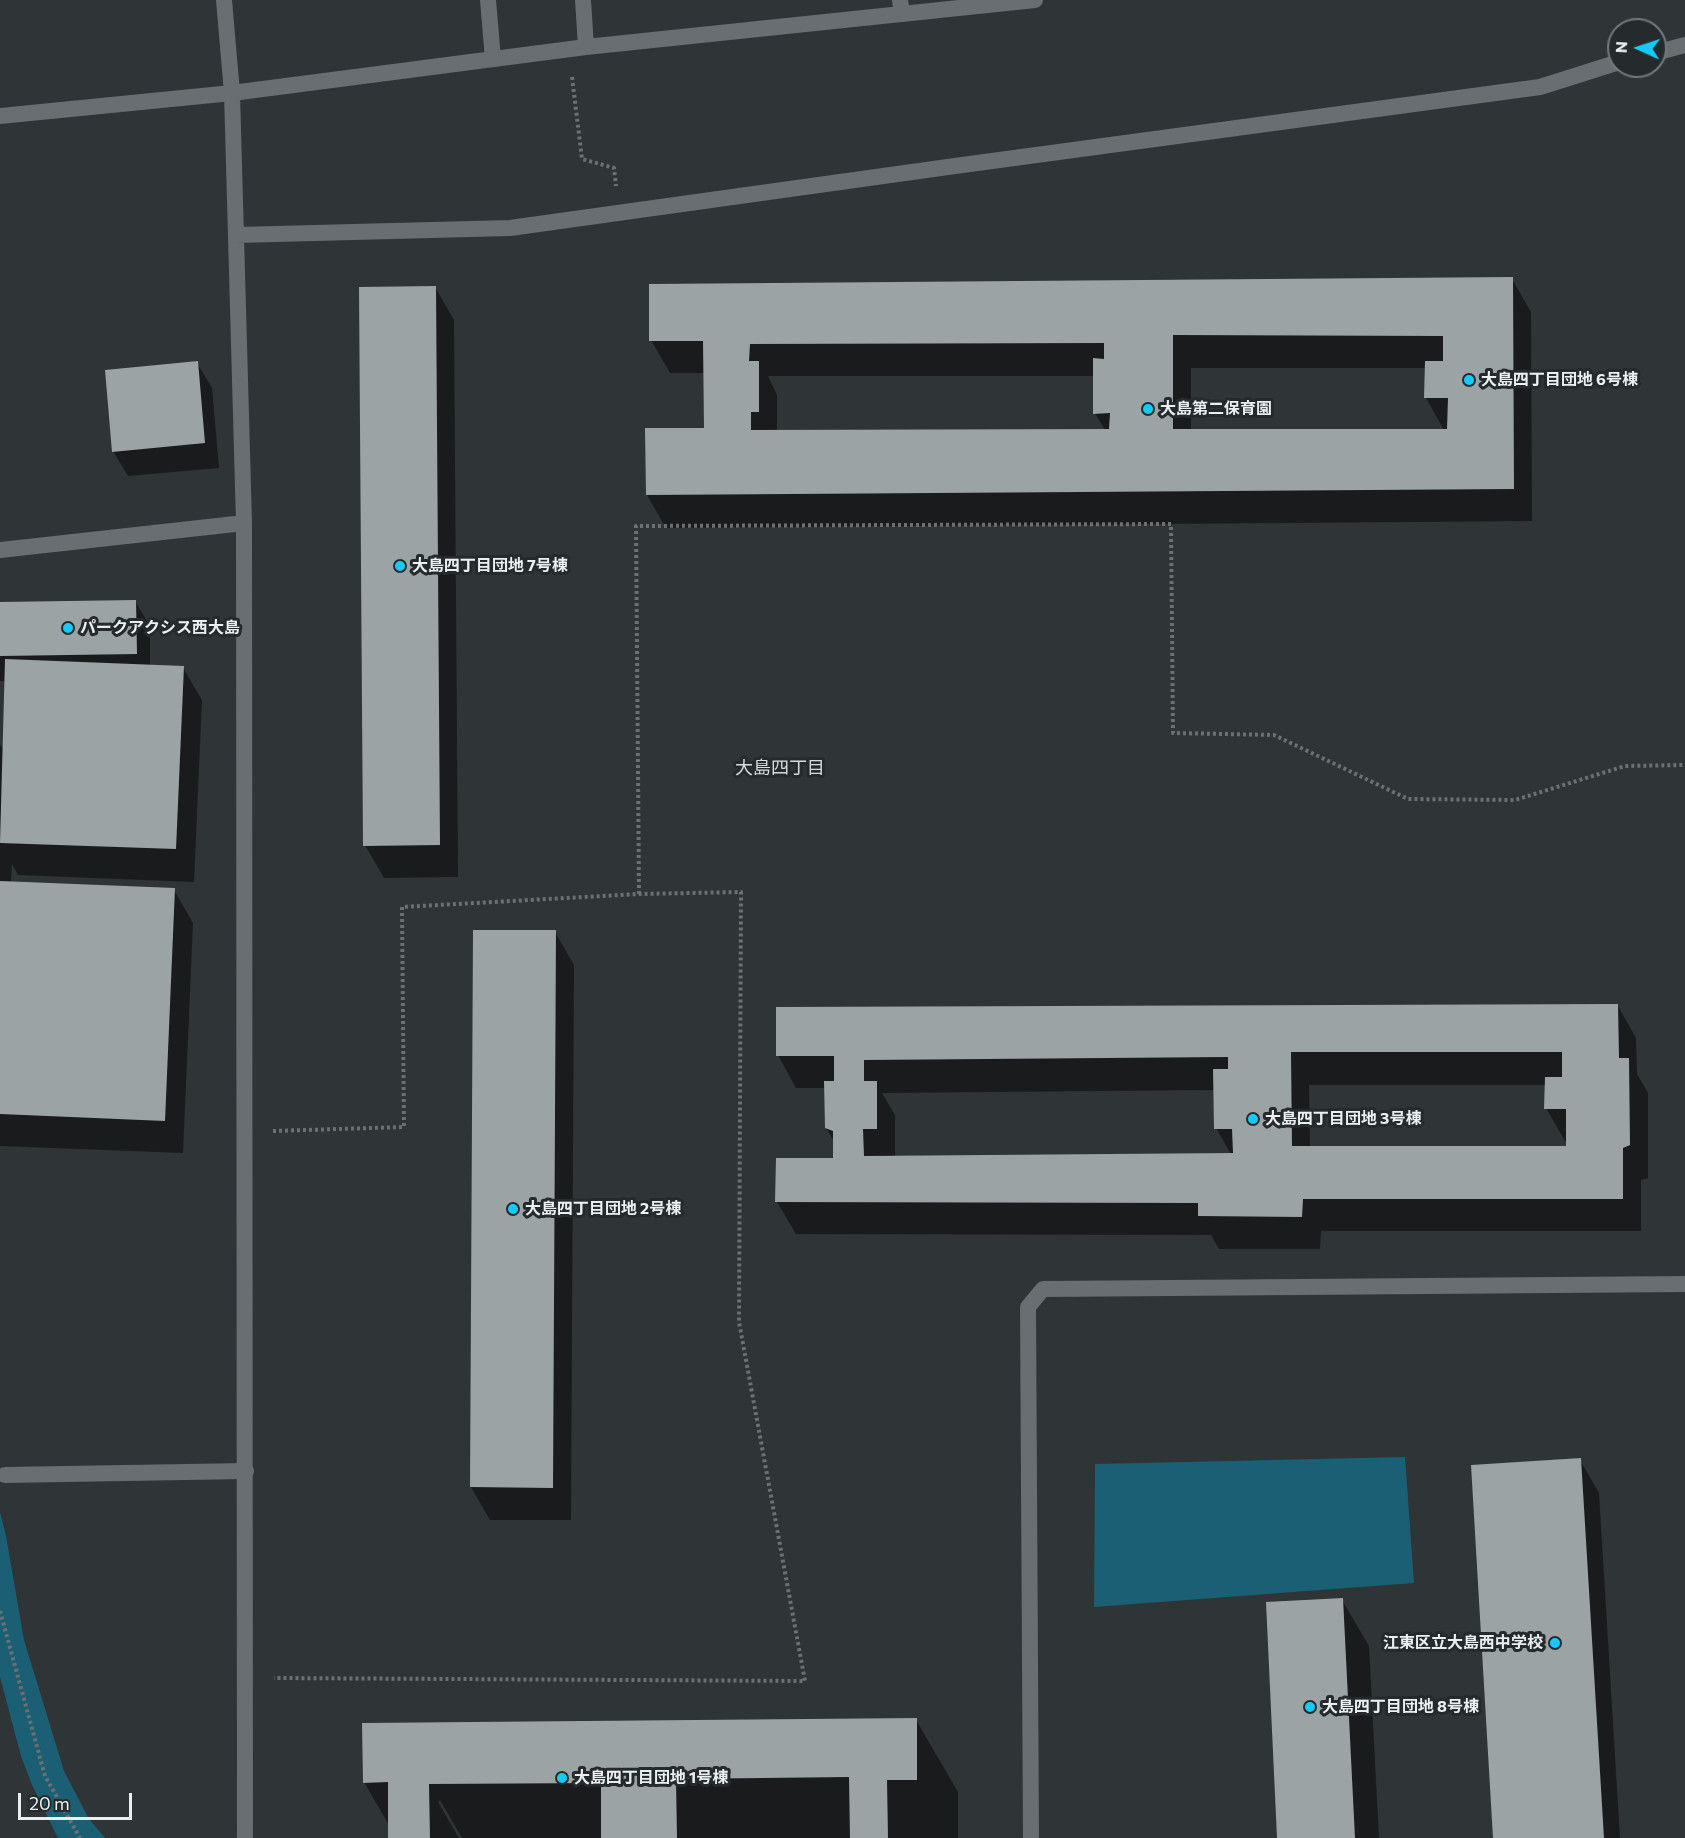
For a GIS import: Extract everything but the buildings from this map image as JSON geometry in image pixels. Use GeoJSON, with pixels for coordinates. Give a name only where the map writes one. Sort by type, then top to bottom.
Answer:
{"type":"FeatureCollection","features":[{"type":"Feature","properties":{"kind":"street"},"geometry":{"type":"LineString","coordinates":[[224,0],[232,93],[244,523],[245,1838]]}},
{"type":"Feature","properties":{"kind":"street"},"geometry":{"type":"LineString","coordinates":[[488,0],[493,59]]}},
{"type":"Feature","properties":{"kind":"street"},"geometry":{"type":"LineString","coordinates":[[583,0],[586,47]]}},
{"type":"Feature","properties":{"kind":"street"},"geometry":{"type":"LineString","coordinates":[[0,116],[232,93],[901,7],[1035,0]]}},
{"type":"Feature","properties":{"kind":"street"},"geometry":{"type":"LineString","coordinates":[[1667,50],[1685,45]]}},
{"type":"Feature","properties":{"kind":"street"},"geometry":{"type":"LineString","coordinates":[[236,235],[510,228],[1540,87],[1607,66]]}},
{"type":"Feature","properties":{"kind":"street"},"geometry":{"type":"LineString","coordinates":[[0,550],[244,523]]}},
{"type":"Feature","properties":{"kind":"street"},"geometry":{"type":"LineString","coordinates":[[1031,1838],[1028,1307],[1043,1289],[1685,1284]]}},
{"type":"Feature","properties":{"kind":"street"},"geometry":{"type":"LineString","coordinates":[[5,1475],[246,1472]]}},
{"type":"Feature","properties":{"kind":"path"},"geometry":{"type":"LineString","coordinates":[[569,49],[582,159],[614,168],[619,213]]}},
{"type":"Feature","properties":{"kind":"path"},"geometry":{"type":"LineString","coordinates":[[639,894],[636,526],[1171,524],[1173,733],[1274,735],[1408,799],[1515,800],[1625,766],[1685,765]]}},
{"type":"Feature","properties":{"kind":"path"},"geometry":{"type":"LineString","coordinates":[[246,1131],[404,1127],[402,907],[639,894],[741,892],[739,1322],[805,1681],[246,1678]]}},
{"type":"Feature","properties":{"kind":"path"},"geometry":{"type":"LineString","coordinates":[[0,1611],[45,1776],[80,1838]]}},
{"type":"Feature","properties":{"kind":"shaded area"},"geometry":{"type":"Polygon","coordinates":[[[1405,1457],[1414,1583],[1094,1607],[1095,1464],[1405,1457]]]}},
{"type":"Feature","properties":{"kind":"shaded area"},"geometry":{"type":"Polygon","coordinates":[[[0,1512],[24,1640],[64,1771],[89,1819],[105,1838],[58,1838],[32,1785],[21,1756],[0,1677],[0,1512]]]}},
{"type":"Feature","properties":{"kind":"place","name":"大島四丁目団地 6号棟"},"geometry":{"type":"Point","coordinates":[1469,380]}},
{"type":"Feature","properties":{"kind":"place","name":"大島第二保育園"},"geometry":{"type":"Point","coordinates":[1148,409]}},
{"type":"Feature","properties":{"kind":"place","name":"大島四丁目団地 7号棟"},"geometry":{"type":"Point","coordinates":[400,566]}},
{"type":"Feature","properties":{"kind":"place","name":"パークアクシス西大島"},"geometry":{"type":"Point","coordinates":[68,628]}},
{"type":"Feature","properties":{"kind":"place","name":"大島四丁目団地 3号棟"},"geometry":{"type":"Point","coordinates":[1253,1119]}},
{"type":"Feature","properties":{"kind":"place","name":"大島四丁目団地 2号棟"},"geometry":{"type":"Point","coordinates":[513,1209]}},
{"type":"Feature","properties":{"kind":"place","name":"江東区立大島西中学校"},"geometry":{"type":"Point","coordinates":[1555,1643]}},
{"type":"Feature","properties":{"kind":"place","name":"大島四丁目団地 8号棟"},"geometry":{"type":"Point","coordinates":[1310,1707]}},
{"type":"Feature","properties":{"kind":"place","name":"大島四丁目団地 1号棟"},"geometry":{"type":"Point","coordinates":[562,1778]}},
{"type":"Feature","properties":{"kind":"district","name":"大島四丁目"},"geometry":{"type":"Point","coordinates":[780,768]}}]}
